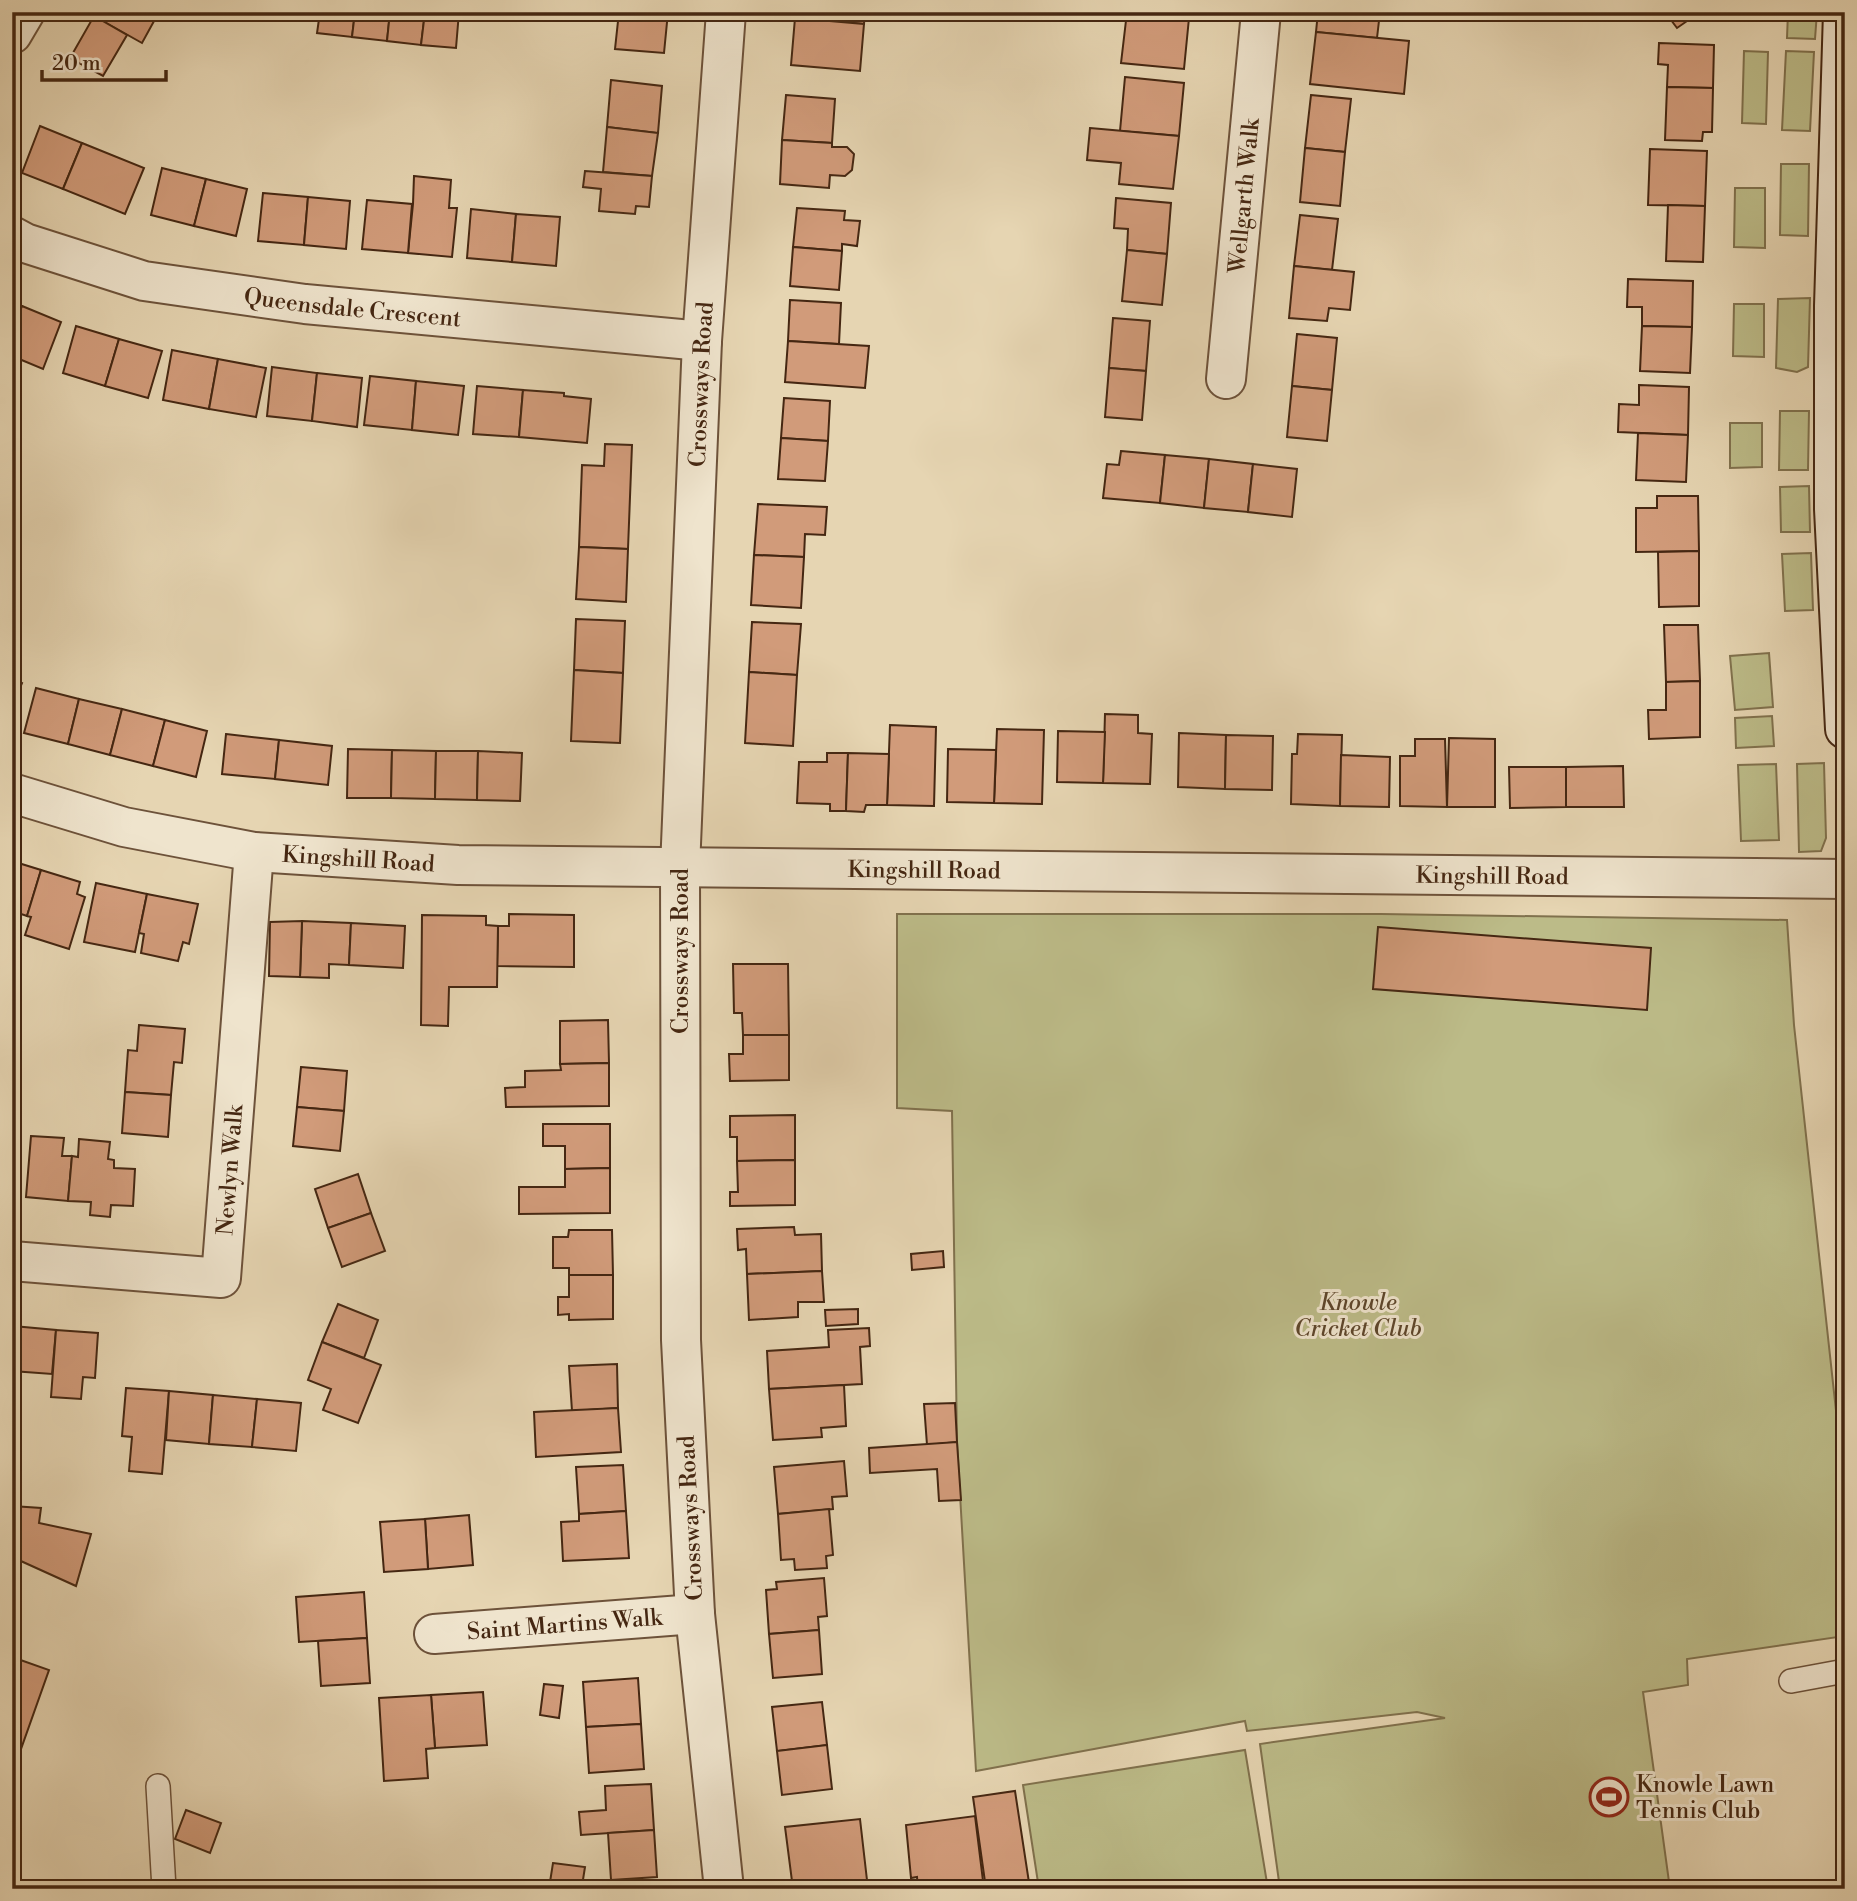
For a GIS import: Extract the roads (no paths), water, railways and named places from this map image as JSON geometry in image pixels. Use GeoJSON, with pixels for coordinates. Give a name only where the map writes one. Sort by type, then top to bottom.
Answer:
{"type":"FeatureCollection","features":[{"type":"Feature","properties":{"kind":"street"},"geometry":{"type":"LineString","coordinates":[[12,34],[24,12]]}},
{"type":"Feature","properties":{"kind":"street","name":"Crossways Road"},"geometry":{"type":"LineString","coordinates":[[724,1889],[695,1614],[681,1340],[680,868],[702,341],[726,12]]}},
{"type":"Feature","properties":{"kind":"street","name":"Wellgarth Walk"},"geometry":{"type":"LineString","coordinates":[[1226,379],[1261,12]]}},
{"type":"Feature","properties":{"kind":"street"},"geometry":{"type":"LineString","coordinates":[[1843,12],[1834,306],[1834,509],[1841,571],[1845,729]]}},
{"type":"Feature","properties":{"kind":"street","name":"Queensdale Crescent"},"geometry":{"type":"LineString","coordinates":[[12,236],[26,243],[144,281],[305,304],[702,341]]}},
{"type":"Feature","properties":{"kind":"street","name":"Kingshill Road"},"geometry":{"type":"LineString","coordinates":[[12,793],[124,827],[254,852],[458,864],[1845,879]]}},
{"type":"Feature","properties":{"kind":"street","name":"Newlyn Walk"},"geometry":{"type":"LineString","coordinates":[[12,1261],[221,1278],[254,852]]}},
{"type":"Feature","properties":{"kind":"street","name":"Saint Martins Walk"},"geometry":{"type":"LineString","coordinates":[[434,1634],[695,1614]]}},
{"type":"Feature","properties":{"kind":"lane"},"geometry":{"type":"LineString","coordinates":[[1791,1681],[1845,1671]]}},
{"type":"Feature","properties":{"kind":"lane"},"geometry":{"type":"LineString","coordinates":[[158,1786],[164,1889]]}},
{"type":"Feature","properties":{"kind":"place","name":"Knowle Lawn Tennis Club"},"geometry":{"type":"Point","coordinates":[1609,1797]}},
{"type":"Feature","properties":{"kind":"park label","name":"Knowle Cricket Club"},"geometry":{"type":"Point","coordinates":[1358,1315]}}]}
